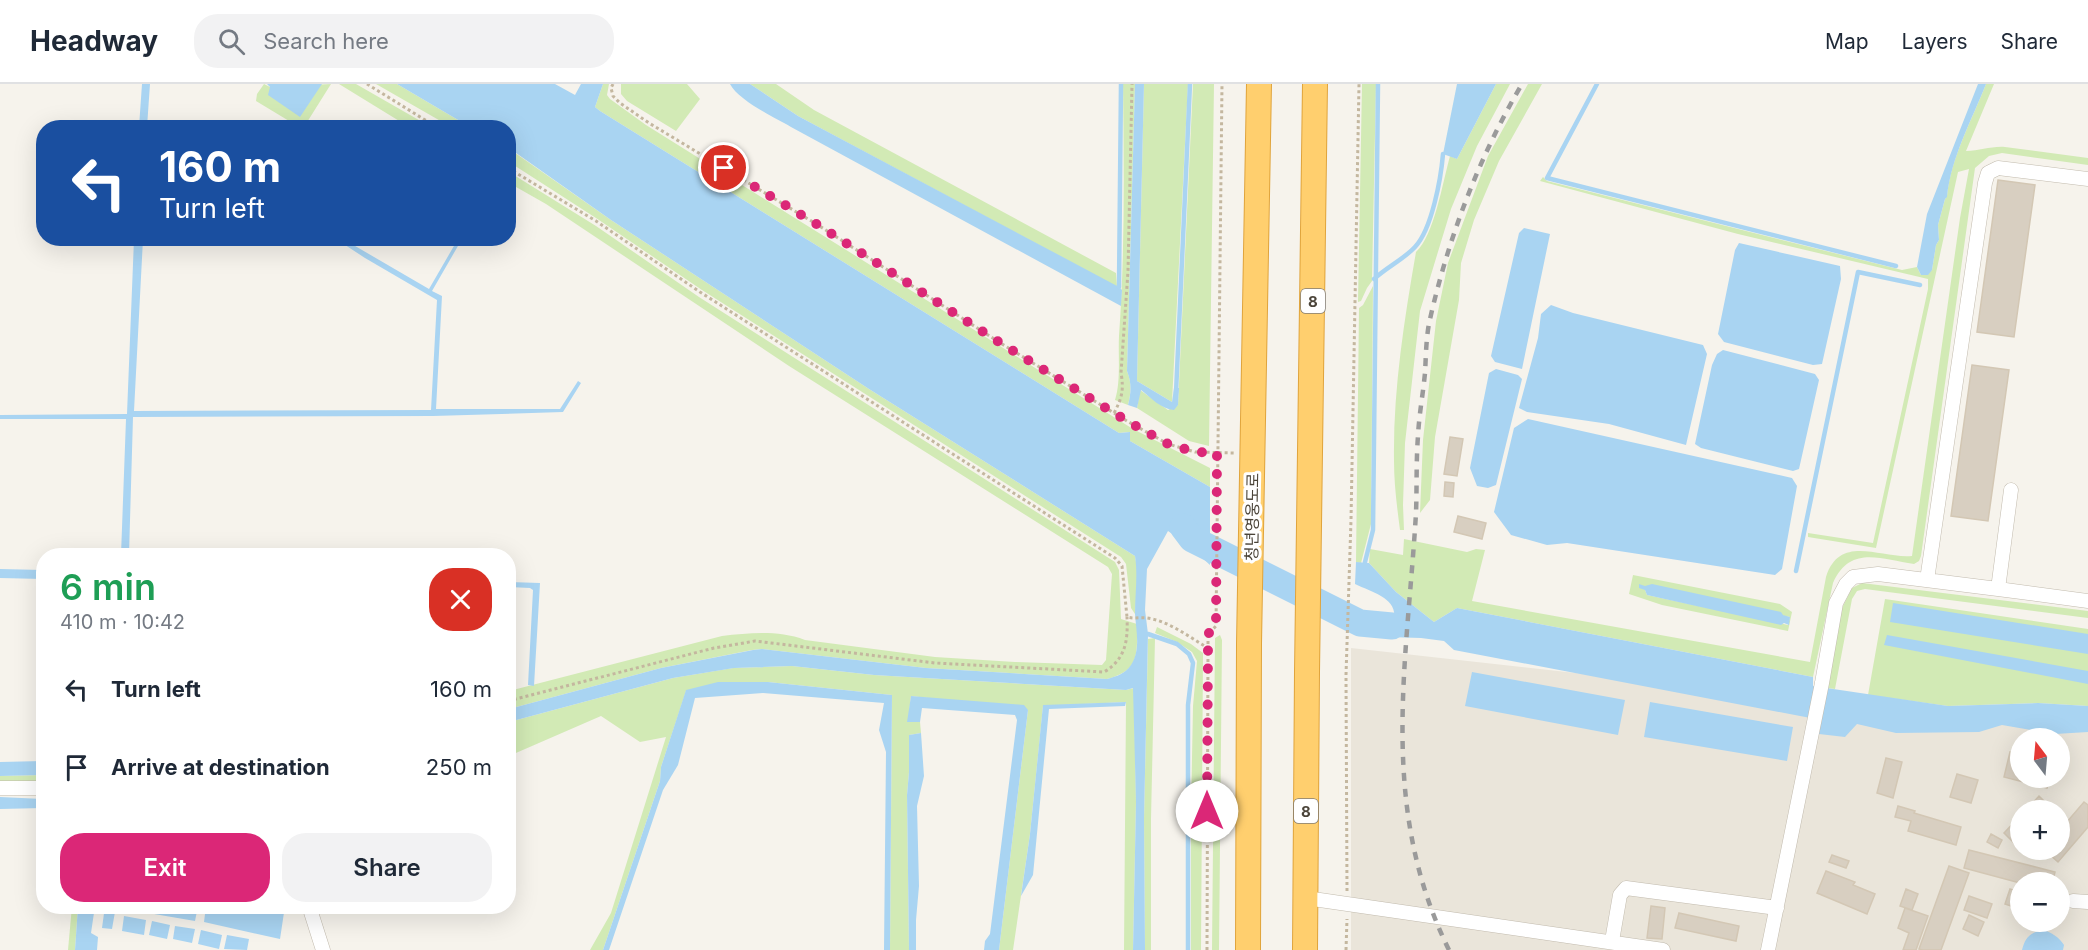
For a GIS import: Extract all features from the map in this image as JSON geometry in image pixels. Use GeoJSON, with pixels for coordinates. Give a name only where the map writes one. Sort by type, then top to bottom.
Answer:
{"type":"FeatureCollection","features":[{"type":"Feature","properties":{"kind":"highway","name":"청년영웅도로"},"geometry":{"type":"LineString","coordinates":[[1248,950],[1249,644],[1259,84]]}},
{"type":"Feature","properties":{"kind":"highway","name":"8"},"geometry":{"type":"LineString","coordinates":[[1305,950],[1316,84]]}},
{"type":"Feature","properties":{"kind":"street"},"geometry":{"type":"LineString","coordinates":[[1927,580],[1983,194],[1988,173],[1998,168],[2088,179]]}},
{"type":"Feature","properties":{"kind":"street"},"geometry":{"type":"LineString","coordinates":[[1998,590],[2010,490]]}},
{"type":"Feature","properties":{"kind":"street"},"geometry":{"type":"LineString","coordinates":[[1768,950],[1836,603],[1846,584],[1854,577],[1878,574],[2088,601]]}},
{"type":"Feature","properties":{"kind":"street"},"geometry":{"type":"LineString","coordinates":[[0,788],[36,788]]}},
{"type":"Feature","properties":{"kind":"street"},"geometry":{"type":"LineString","coordinates":[[1612,942],[1620,895],[1626,888],[1777,908]]}},
{"type":"Feature","properties":{"kind":"street"},"geometry":{"type":"LineString","coordinates":[[1306,898],[1663,950]]}},
{"type":"Feature","properties":{"kind":"street"},"geometry":{"type":"LineString","coordinates":[[2073,901],[2088,902]]}},
{"type":"Feature","properties":{"kind":"street"},"geometry":{"type":"LineString","coordinates":[[312,914],[323,950]]}},
{"type":"Feature","properties":{"kind":"path"},"geometry":{"type":"LineString","coordinates":[[367,84],[425,120]]}},
{"type":"Feature","properties":{"kind":"path"},"geometry":{"type":"LineString","coordinates":[[613,84],[611,88],[613,96],[649,123],[818,225],[1002,344],[1114,413],[1168,444],[1195,452],[1254,453]]}},
{"type":"Feature","properties":{"kind":"path"},"geometry":{"type":"LineString","coordinates":[[1114,413],[1123,397],[1124,389],[1121,373],[1128,272],[1132,84]]}},
{"type":"Feature","properties":{"kind":"path"},"geometry":{"type":"LineString","coordinates":[[1207,950],[1208,634],[1216,626],[1221,84]]}},
{"type":"Feature","properties":{"kind":"path"},"geometry":{"type":"LineString","coordinates":[[1346,950],[1346,675],[1359,84]]}},
{"type":"Feature","properties":{"kind":"path"},"geometry":{"type":"LineString","coordinates":[[516,173],[596,221],[729,310],[1115,558],[1122,566],[1128,639],[1124,653],[1114,666],[1104,672],[935,663],[755,641],[714,648],[516,698]]}},
{"type":"Feature","properties":{"kind":"path"},"geometry":{"type":"LineString","coordinates":[[1127,617],[1135,619],[1145,617],[1164,623],[1208,648]]}},
{"type":"Feature","properties":{"kind":"shaded area"},"geometry":{"type":"Polygon","coordinates":[[[1351,648],[2088,730],[2088,950],[1351,950],[1351,648]]]}},
{"type":"Feature","properties":{"kind":"green space"},"geometry":{"type":"Polygon","coordinates":[[[264,84],[270,87],[331,84],[308,120],[287,120],[256,101],[257,94],[264,84]]]}},
{"type":"Feature","properties":{"kind":"green space"},"geometry":{"type":"Polygon","coordinates":[[[339,84],[356,84],[419,120],[398,120],[339,84]]]}},
{"type":"Feature","properties":{"kind":"green space"},"geometry":{"type":"Polygon","coordinates":[[[376,84],[397,84],[458,120],[439,120],[376,84]]]}},
{"type":"Feature","properties":{"kind":"green space"},"geometry":{"type":"Polygon","coordinates":[[[603,84],[609,84],[607,95],[610,99],[646,125],[1133,429],[1210,468],[1210,487],[1130,441],[1129,432],[1119,433],[600,111],[595,107],[603,84]]]}},
{"type":"Feature","properties":{"kind":"green space"},"geometry":{"type":"Polygon","coordinates":[[[621,84],[687,84],[700,99],[676,131],[627,101],[621,94],[621,84]]]}},
{"type":"Feature","properties":{"kind":"green space"},"geometry":{"type":"Polygon","coordinates":[[[750,84],[776,84],[814,110],[1116,273],[1117,287],[798,116],[750,84]]]}},
{"type":"Feature","properties":{"kind":"green space"},"geometry":{"type":"Polygon","coordinates":[[[1123,84],[1135,84],[1127,371],[1130,380],[1130,396],[1128,405],[1115,400],[1119,377],[1123,242],[1123,84]]]}},
{"type":"Feature","properties":{"kind":"green space"},"geometry":{"type":"Polygon","coordinates":[[[1144,84],[1188,84],[1172,402],[1137,381],[1144,84]]]}},
{"type":"Feature","properties":{"kind":"green space"},"geometry":{"type":"Polygon","coordinates":[[[1193,84],[1214,84],[1209,446],[1189,441],[1137,408],[1140,390],[1168,410],[1178,405],[1193,84]]]}},
{"type":"Feature","properties":{"kind":"green space"},"geometry":{"type":"Polygon","coordinates":[[[1362,84],[1376,84],[1372,281],[1361,301],[1358,302],[1362,84]]]}},
{"type":"Feature","properties":{"kind":"green space"},"geometry":{"type":"Polygon","coordinates":[[[1496,84],[1510,84],[1477,146],[1451,209],[1420,311],[1405,443],[1404,530],[1400,530],[1394,470],[1395,409],[1416,252],[1428,234],[1433,221],[1450,156],[1457,159],[1496,84]]]}},
{"type":"Feature","properties":{"kind":"green space"},"geometry":{"type":"Polygon","coordinates":[[[1528,84],[1542,84],[1499,161],[1474,220],[1461,263],[1459,300],[1435,437],[1430,500],[1420,513],[1423,440],[1436,321],[1448,263],[1488,156],[1528,84]]]}},
{"type":"Feature","properties":{"kind":"green space"},"geometry":{"type":"Polygon","coordinates":[[[1986,84],[1994,84],[1966,151],[2005,147],[2088,158],[2088,165],[2002,153],[1989,156],[1975,168],[1921,556],[1914,564],[1867,557],[1848,563],[1840,571],[1833,583],[1813,677],[1457,608],[1434,622],[1396,592],[1369,563],[1370,549],[1403,555],[1404,539],[1467,552],[1476,549],[1485,550],[1472,601],[1810,662],[1826,577],[1832,564],[1841,556],[1851,552],[1912,556],[1969,169],[1958,172],[1876,548],[1808,537],[1808,533],[1873,543],[1928,289],[1928,279],[1738,234],[1540,181],[1543,177],[1547,181],[1902,270],[1917,267],[1921,275],[1932,270],[1939,240],[1938,225],[1953,167],[1986,84]]]}},
{"type":"Feature","properties":{"kind":"green space"},"geometry":{"type":"Polygon","coordinates":[[[516,154],[611,220],[869,389],[1135,556],[1138,574],[1135,614],[1131,608],[1126,564],[1121,557],[702,290],[516,167],[516,154]]]}},
{"type":"Feature","properties":{"kind":"green space"},"geometry":{"type":"Polygon","coordinates":[[[516,176],[596,226],[699,297],[1115,562],[1119,570],[1121,619],[1137,624],[1136,652],[1131,666],[1126,671],[1107,679],[926,668],[762,649],[661,668],[516,707],[516,689],[722,636],[743,634],[785,635],[805,640],[935,657],[1102,665],[1106,660],[1112,574],[1108,567],[789,366],[546,204],[516,187],[516,176]]]}},
{"type":"Feature","properties":{"kind":"green space"},"geometry":{"type":"Polygon","coordinates":[[[1373,286],[1371,524],[1361,563],[1356,562],[1359,308],[1373,286]]]}},
{"type":"Feature","properties":{"kind":"green space"},"geometry":{"type":"Polygon","coordinates":[[[1633,575],[1780,604],[1792,612],[1788,631],[1662,605],[1629,594],[1633,575]],[[1645,590],[1647,595],[1788,625],[1790,617],[1645,590]]]}},
{"type":"Feature","properties":{"kind":"green space"},"geometry":{"type":"Polygon","coordinates":[[[1862,583],[2088,611],[2088,618],[1865,589],[1857,591],[1852,599],[1835,689],[1827,688],[1842,608],[1852,588],[1862,583]]]}},
{"type":"Feature","properties":{"kind":"green space"},"geometry":{"type":"Polygon","coordinates":[[[1885,599],[2088,629],[2088,706],[2038,703],[1948,706],[1868,695],[1885,599]]]}},
{"type":"Feature","properties":{"kind":"green space"},"geometry":{"type":"Polygon","coordinates":[[[1157,627],[1191,644],[1203,653],[1201,950],[1191,950],[1193,706],[1197,661],[1192,652],[1177,642],[1155,633],[1157,627]]]}},
{"type":"Feature","properties":{"kind":"green space"},"geometry":{"type":"Polygon","coordinates":[[[1220,635],[1222,640],[1219,950],[1212,950],[1215,638],[1220,635]]]}},
{"type":"Feature","properties":{"kind":"green space"},"geometry":{"type":"Polygon","coordinates":[[[1155,638],[1151,950],[1145,950],[1144,819],[1148,639],[1155,638]]]}},
{"type":"Feature","properties":{"kind":"green space"},"geometry":{"type":"Polygon","coordinates":[[[792,666],[874,675],[1126,690],[1134,688],[1136,802],[1133,950],[1124,950],[1126,702],[1043,706],[1030,834],[1013,950],[999,950],[1028,710],[911,696],[908,722],[920,722],[921,733],[909,735],[907,795],[909,950],[890,950],[892,695],[768,682],[686,691],[661,767],[660,781],[603,950],[590,950],[611,913],[666,737],[640,742],[601,716],[516,753],[516,720],[673,678],[733,668],[792,666]]]}},
{"type":"Feature","properties":{"kind":"green space"},"geometry":{"type":"Polygon","coordinates":[[[36,775],[36,784],[0,784],[0,776],[36,775]]]}},
{"type":"Feature","properties":{"kind":"green space"},"geometry":{"type":"Polygon","coordinates":[[[71,914],[77,914],[75,950],[68,950],[71,914]]]}},
{"type":"Feature","properties":{"kind":"water"},"geometry":{"type":"Polygon","coordinates":[[[142,84],[150,84],[147,120],[139,120],[142,84]]]}},
{"type":"Feature","properties":{"kind":"water"},"geometry":{"type":"Polygon","coordinates":[[[267,84],[322,84],[300,117],[268,95],[270,87],[267,84]]]}},
{"type":"Feature","properties":{"kind":"water"},"geometry":{"type":"Polygon","coordinates":[[[397,84],[555,84],[575,95],[581,84],[603,84],[595,107],[600,111],[1119,433],[1130,432],[1130,441],[1210,487],[1210,565],[1168,531],[1147,569],[1145,950],[1133,950],[1136,802],[1133,688],[1126,690],[874,675],[792,666],[734,668],[673,678],[516,720],[516,707],[661,668],[762,649],[926,668],[1107,679],[1126,671],[1136,653],[1135,556],[869,389],[611,220],[516,153],[516,120],[458,120],[397,84]]]}},
{"type":"Feature","properties":{"kind":"water"},"geometry":{"type":"Polygon","coordinates":[[[730,84],[750,84],[798,116],[1119,287],[1122,290],[1121,306],[767,114],[741,96],[730,84]]]}},
{"type":"Feature","properties":{"kind":"water"},"geometry":{"type":"Polygon","coordinates":[[[1135,84],[1144,84],[1137,381],[1172,402],[1174,388],[1179,388],[1178,405],[1174,410],[1160,405],[1141,390],[1137,408],[1128,405],[1130,396],[1130,380],[1127,371],[1135,84]]]}},
{"type":"Feature","properties":{"kind":"water"},"geometry":{"type":"Polygon","coordinates":[[[1457,84],[1496,84],[1457,159],[1443,154],[1457,84]]]}},
{"type":"Feature","properties":{"kind":"water"},"geometry":{"type":"Polygon","coordinates":[[[1978,84],[1986,84],[1953,168],[1938,225],[1939,240],[1932,270],[1928,275],[1921,275],[1917,267],[1927,214],[1978,84]]]}},
{"type":"Feature","properties":{"kind":"water"},"geometry":{"type":"Polygon","coordinates":[[[1524,228],[1550,234],[1522,369],[1495,362],[1491,356],[1519,233],[1524,228]]]}},
{"type":"Feature","properties":{"kind":"water"},"geometry":{"type":"Polygon","coordinates":[[[1739,243],[1840,266],[1841,279],[1822,364],[1813,365],[1724,342],[1718,334],[1735,250],[1739,243]]]}},
{"type":"Feature","properties":{"kind":"water"},"geometry":{"type":"Polygon","coordinates":[[[134,246],[143,246],[134,411],[431,410],[437,300],[347,246],[355,246],[429,289],[454,246],[458,246],[432,291],[442,296],[436,409],[560,409],[578,381],[581,383],[563,412],[433,416],[133,417],[129,548],[121,548],[126,419],[0,419],[0,415],[127,414],[134,246]]]}},
{"type":"Feature","properties":{"kind":"water"},"geometry":{"type":"Polygon","coordinates":[[[1551,305],[1573,313],[1703,345],[1707,354],[1686,445],[1609,424],[1527,412],[1519,408],[1538,338],[1541,314],[1551,305]]]}},
{"type":"Feature","properties":{"kind":"water"},"geometry":{"type":"Polygon","coordinates":[[[1723,350],[1815,374],[1819,380],[1799,469],[1793,471],[1701,448],[1695,444],[1712,365],[1717,354],[1723,350]]]}},
{"type":"Feature","properties":{"kind":"water"},"geometry":{"type":"Polygon","coordinates":[[[1496,369],[1518,375],[1522,379],[1496,485],[1488,488],[1477,486],[1470,468],[1489,373],[1496,369]]]}},
{"type":"Feature","properties":{"kind":"water"},"geometry":{"type":"Polygon","coordinates":[[[1528,419],[1792,478],[1797,486],[1782,569],[1775,575],[1567,543],[1547,545],[1511,535],[1494,512],[1514,428],[1528,419]]]}},
{"type":"Feature","properties":{"kind":"water"},"geometry":{"type":"Polygon","coordinates":[[[1356,562],[1369,563],[1396,592],[1434,622],[1457,608],[1813,677],[1813,686],[1948,706],[2038,703],[2088,706],[2088,732],[2070,733],[2070,728],[2020,728],[2002,725],[1979,732],[1896,733],[1857,724],[1845,737],[1819,734],[1821,720],[1454,650],[1444,641],[1388,637],[1355,629],[1355,608],[1393,624],[1394,615],[1393,608],[1384,598],[1355,584],[1356,562]]]}},
{"type":"Feature","properties":{"kind":"water"},"geometry":{"type":"Polygon","coordinates":[[[0,569],[36,570],[36,579],[0,578],[0,569]]]}},
{"type":"Feature","properties":{"kind":"water"},"geometry":{"type":"Polygon","coordinates":[[[516,582],[540,583],[534,686],[528,685],[533,590],[516,587],[516,582]]]}},
{"type":"Feature","properties":{"kind":"water"},"geometry":{"type":"Polygon","coordinates":[[[1639,584],[1645,586],[1652,584],[1781,612],[1790,617],[1789,625],[1647,595],[1645,590],[1639,588],[1639,584]]]}},
{"type":"Feature","properties":{"kind":"water"},"geometry":{"type":"Polygon","coordinates":[[[1893,603],[2088,634],[2088,654],[1890,622],[1893,603]]]}},
{"type":"Feature","properties":{"kind":"water"},"geometry":{"type":"Polygon","coordinates":[[[1887,635],[2088,671],[2088,684],[1884,645],[1887,635]]]}},
{"type":"Feature","properties":{"kind":"water"},"geometry":{"type":"Polygon","coordinates":[[[1472,672],[1625,700],[1618,735],[1465,706],[1472,672]]]}},
{"type":"Feature","properties":{"kind":"water"},"geometry":{"type":"Polygon","coordinates":[[[718,682],[768,682],[892,695],[890,950],[884,950],[886,752],[879,730],[884,703],[763,693],[695,698],[678,765],[663,790],[609,950],[603,950],[660,781],[661,767],[686,690],[718,682]]]}},
{"type":"Feature","properties":{"kind":"water"},"geometry":{"type":"Polygon","coordinates":[[[911,696],[1024,705],[1028,710],[999,950],[984,950],[985,941],[990,934],[1017,720],[1015,715],[922,708],[920,722],[907,722],[911,696]]]}},
{"type":"Feature","properties":{"kind":"water"},"geometry":{"type":"Polygon","coordinates":[[[1126,702],[1125,706],[1049,709],[1033,875],[1021,896],[1030,834],[1043,705],[1126,702]]]}},
{"type":"Feature","properties":{"kind":"water"},"geometry":{"type":"Polygon","coordinates":[[[1650,702],[1793,727],[1787,761],[1644,737],[1650,702]]]}},
{"type":"Feature","properties":{"kind":"water"},"geometry":{"type":"Polygon","coordinates":[[[921,733],[924,776],[917,806],[919,886],[916,950],[909,950],[907,795],[909,735],[921,733]]]}},
{"type":"Feature","properties":{"kind":"water"},"geometry":{"type":"Polygon","coordinates":[[[36,761],[36,775],[0,776],[0,762],[36,761]]]}},
{"type":"Feature","properties":{"kind":"water"},"geometry":{"type":"Polygon","coordinates":[[[0,797],[36,799],[36,808],[0,809],[0,797]]]}},
{"type":"Feature","properties":{"kind":"water"},"geometry":{"type":"Polygon","coordinates":[[[77,914],[94,914],[91,933],[98,937],[97,950],[75,950],[77,914]]]}},
{"type":"Feature","properties":{"kind":"water"},"geometry":{"type":"Polygon","coordinates":[[[104,914],[115,914],[112,929],[102,928],[104,914]]]}},
{"type":"Feature","properties":{"kind":"water"},"geometry":{"type":"Polygon","coordinates":[[[154,914],[196,914],[195,921],[154,914]]]}},
{"type":"Feature","properties":{"kind":"water"},"geometry":{"type":"Polygon","coordinates":[[[205,914],[284,914],[280,939],[204,922],[205,914]]]}},
{"type":"Feature","properties":{"kind":"water"},"geometry":{"type":"Polygon","coordinates":[[[124,916],[146,920],[144,935],[122,931],[124,916]]]}},
{"type":"Feature","properties":{"kind":"water"},"geometry":{"type":"Polygon","coordinates":[[[152,921],[170,925],[167,939],[149,935],[152,921]]]}},
{"type":"Feature","properties":{"kind":"water"},"geometry":{"type":"Polygon","coordinates":[[[175,926],[195,929],[192,943],[173,939],[175,926]]]}},
{"type":"Feature","properties":{"kind":"water"},"geometry":{"type":"Polygon","coordinates":[[[201,930],[222,935],[219,949],[198,944],[201,930]]]}},
{"type":"Feature","properties":{"kind":"water"},"geometry":{"type":"Polygon","coordinates":[[[2035,932],[2048,932],[2060,940],[2064,945],[2063,950],[2022,950],[2029,936],[2035,932]]]}},
{"type":"Feature","properties":{"kind":"water"},"geometry":{"type":"Polygon","coordinates":[[[227,935],[249,939],[247,950],[224,949],[227,935]]]}},
{"type":"Feature","properties":{"kind":"building"},"geometry":{"type":"Polygon","coordinates":[[[1998,180],[2035,185],[2014,337],[1977,332],[1998,180]]]}},
{"type":"Feature","properties":{"kind":"building"},"geometry":{"type":"Polygon","coordinates":[[[1972,365],[2009,370],[1988,521],[1951,516],[1972,365]]]}},
{"type":"Feature","properties":{"kind":"building"},"geometry":{"type":"Polygon","coordinates":[[[1450,437],[1463,439],[1457,476],[1444,474],[1450,437]]]}},
{"type":"Feature","properties":{"kind":"building"},"geometry":{"type":"Polygon","coordinates":[[[1445,482],[1454,483],[1453,497],[1444,496],[1445,482]]]}},
{"type":"Feature","properties":{"kind":"building"},"geometry":{"type":"Polygon","coordinates":[[[1458,516],[1486,523],[1482,539],[1454,532],[1458,516]]]}},
{"type":"Feature","properties":{"kind":"building"},"geometry":{"type":"Polygon","coordinates":[[[2010,752],[2010,779],[2004,777],[2010,752]]]}},
{"type":"Feature","properties":{"kind":"building"},"geometry":{"type":"Polygon","coordinates":[[[1886,758],[1902,762],[1893,798],[1877,793],[1886,758]]]}},
{"type":"Feature","properties":{"kind":"building"},"geometry":{"type":"Polygon","coordinates":[[[1957,774],[1978,780],[1971,803],[1950,797],[1957,774]]]}},
{"type":"Feature","properties":{"kind":"building"},"geometry":{"type":"Polygon","coordinates":[[[2084,802],[2088,805],[2088,827],[2070,848],[2070,818],[2084,802]]]}},
{"type":"Feature","properties":{"kind":"building"},"geometry":{"type":"Polygon","coordinates":[[[1898,806],[1961,827],[1956,845],[1908,831],[1911,821],[1895,817],[1898,806]]]}},
{"type":"Feature","properties":{"kind":"building"},"geometry":{"type":"Polygon","coordinates":[[[2010,827],[2010,839],[2004,833],[2010,827]]]}},
{"type":"Feature","properties":{"kind":"building"},"geometry":{"type":"Polygon","coordinates":[[[1991,834],[2002,840],[1998,848],[1987,842],[1991,834]]]}},
{"type":"Feature","properties":{"kind":"building"},"geometry":{"type":"Polygon","coordinates":[[[1969,850],[2055,872],[2010,872],[2010,880],[1964,868],[1969,850]]]}},
{"type":"Feature","properties":{"kind":"building"},"geometry":{"type":"Polygon","coordinates":[[[1832,855],[1849,861],[1846,868],[1829,862],[1832,855]]]}},
{"type":"Feature","properties":{"kind":"building"},"geometry":{"type":"Polygon","coordinates":[[[1949,866],[1969,873],[1941,950],[1919,949],[1949,866]]]}},
{"type":"Feature","properties":{"kind":"building"},"geometry":{"type":"Polygon","coordinates":[[[1826,871],[1855,882],[1853,885],[1875,894],[1867,914],[1817,893],[1826,871]]]}},
{"type":"Feature","properties":{"kind":"building"},"geometry":{"type":"Polygon","coordinates":[[[1906,889],[1918,894],[1912,910],[1900,906],[1906,889]]]}},
{"type":"Feature","properties":{"kind":"building"},"geometry":{"type":"Polygon","coordinates":[[[2010,889],[2010,906],[2005,904],[2010,889]]]}},
{"type":"Feature","properties":{"kind":"building"},"geometry":{"type":"Polygon","coordinates":[[[1969,896],[1992,904],[1987,918],[1964,910],[1969,896]]]}},
{"type":"Feature","properties":{"kind":"building"},"geometry":{"type":"Polygon","coordinates":[[[1651,906],[1665,908],[1662,939],[1647,938],[1651,906]]]}},
{"type":"Feature","properties":{"kind":"building"},"geometry":{"type":"Polygon","coordinates":[[[1905,908],[1928,916],[1916,950],[1903,950],[1909,933],[1898,928],[1905,908]]]}},
{"type":"Feature","properties":{"kind":"building"},"geometry":{"type":"Polygon","coordinates":[[[1679,913],[1739,926],[1736,941],[1675,928],[1679,913]]]}},
{"type":"Feature","properties":{"kind":"building"},"geometry":{"type":"Polygon","coordinates":[[[1969,915],[1984,922],[1978,936],[1963,929],[1969,915]]]}},
{"type":"Feature","properties":{"kind":"waterway"},"geometry":{"type":"LineString","coordinates":[[1119,287],[1121,84]]}},
{"type":"Feature","properties":{"kind":"waterway"},"geometry":{"type":"LineString","coordinates":[[1176,393],[1190,84]]}},
{"type":"Feature","properties":{"kind":"waterway"},"geometry":{"type":"LineString","coordinates":[[1365,562],[1373,530],[1378,84]]}},
{"type":"Feature","properties":{"kind":"waterway"},"geometry":{"type":"LineString","coordinates":[[1597,84],[1547,178],[1896,266]]}},
{"type":"Feature","properties":{"kind":"waterway"},"geometry":{"type":"LineString","coordinates":[[1374,279],[1411,251],[1421,239],[1435,203],[1443,154]]}},
{"type":"Feature","properties":{"kind":"waterway"},"geometry":{"type":"LineString","coordinates":[[1796,571],[1858,272],[1920,285]]}},
{"type":"Feature","properties":{"kind":"waterway"},"geometry":{"type":"LineString","coordinates":[[1183,527],[1192,539],[1360,623],[1392,626]]}},
{"type":"Feature","properties":{"kind":"waterway"},"geometry":{"type":"LineString","coordinates":[[1148,634],[1177,644],[1189,654],[1193,663],[1188,705],[1188,950]]}},
{"type":"Feature","properties":{"kind":"railway"},"geometry":{"type":"LineString","coordinates":[[1449,950],[1427,896],[1413,842],[1405,789],[1402,734],[1404,680],[1416,513],[1419,428],[1429,326],[1446,258],[1479,169],[1522,84]]}},
{"type":"Feature","properties":{"kind":"route"},"geometry":{"type":"LineString","coordinates":[[724,168],[1127,421],[1168,444],[1195,452],[1217,453],[1216,626],[1208,634],[1207,811]]}}]}
